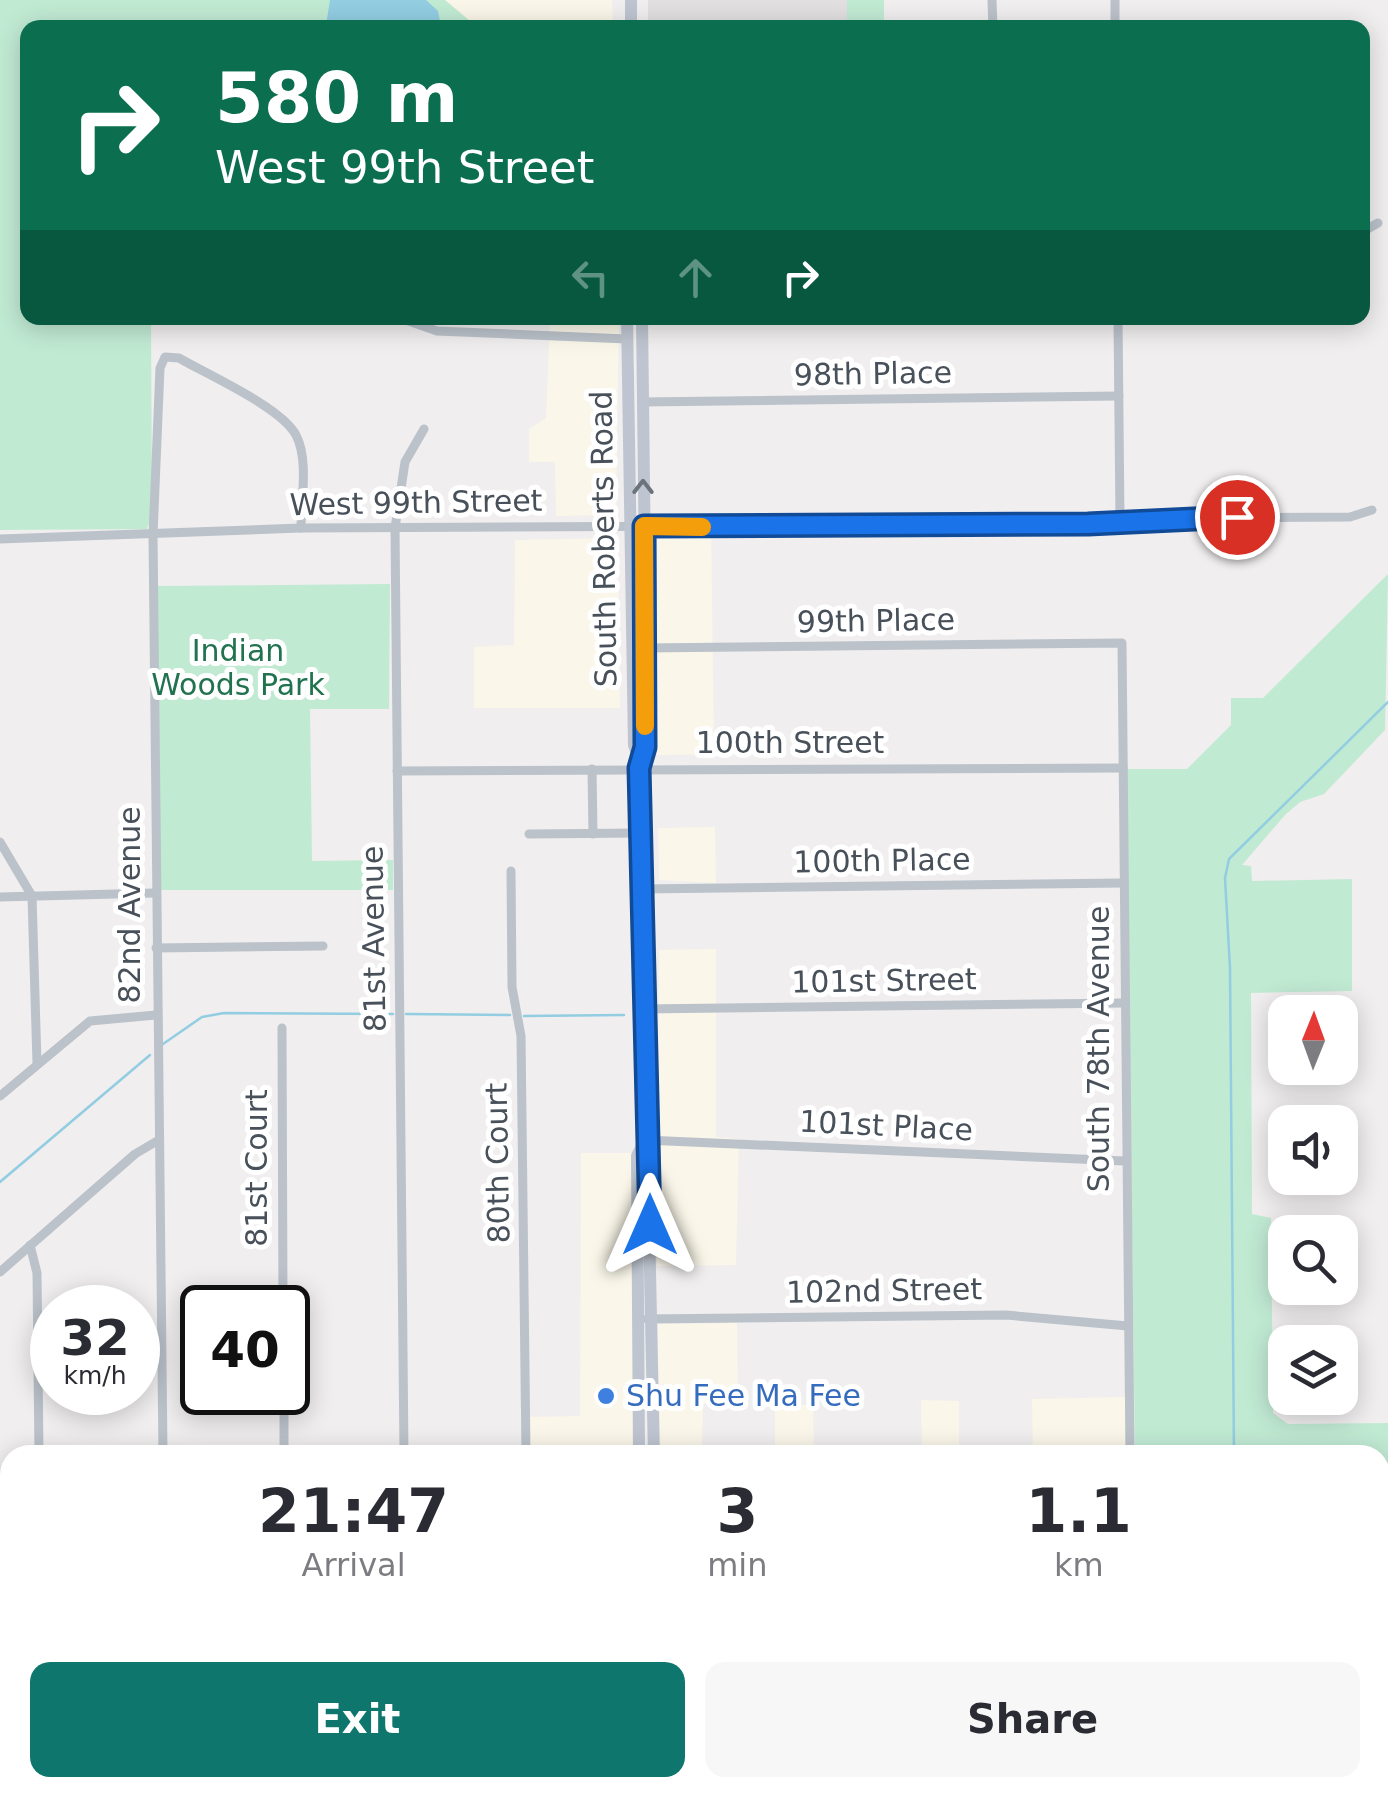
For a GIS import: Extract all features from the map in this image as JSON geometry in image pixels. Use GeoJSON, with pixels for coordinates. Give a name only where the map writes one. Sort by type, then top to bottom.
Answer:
{"type":"FeatureCollection","features":[{"type":"Feature","properties":{"kind":"street"},"geometry":{"type":"LineString","coordinates":[[1370,228],[1378,223]]}},
{"type":"Feature","properties":{"kind":"street"},"geometry":{"type":"LineString","coordinates":[[416,325],[428,330],[473,333],[627,339]]}},
{"type":"Feature","properties":{"kind":"street"},"geometry":{"type":"LineString","coordinates":[[472,325],[473,333]]}},
{"type":"Feature","properties":{"kind":"street","name":"South Roberts Road"},"geometry":{"type":"LineString","coordinates":[[627,325],[644,526],[645,747],[639,763]]}},
{"type":"Feature","properties":{"kind":"street","name":"South Roberts Road"},"geometry":{"type":"LineString","coordinates":[[640,1445],[650,1158],[645,1140],[639,763],[634,745],[628,526],[641,325]]}},
{"type":"Feature","properties":{"kind":"street"},"geometry":{"type":"LineString","coordinates":[[1118,325],[1120,520]]}},
{"type":"Feature","properties":{"kind":"street","name":"82nd Avenue"},"geometry":{"type":"LineString","coordinates":[[163,1445],[156,1142],[153,535],[160,368],[166,357],[179,358],[278,416],[294,432],[301,454],[301,528]]}},
{"type":"Feature","properties":{"kind":"street","name":"98th Place"},"geometry":{"type":"LineString","coordinates":[[635,402],[1119,396]]}},
{"type":"Feature","properties":{"kind":"street","name":"81st Avenue"},"geometry":{"type":"LineString","coordinates":[[404,1445],[394,528],[404,462],[424,429]]}},
{"type":"Feature","properties":{"kind":"street","name":"West 99th Street"},"geometry":{"type":"LineString","coordinates":[[0,538],[301,528],[1350,517],[1372,510]]}},
{"type":"Feature","properties":{"kind":"street","name":"99th Place"},"geometry":{"type":"LineString","coordinates":[[630,648],[1122,643]]}},
{"type":"Feature","properties":{"kind":"street","name":"South 78th Avenue"},"geometry":{"type":"LineString","coordinates":[[1122,643],[1124,1161],[1130,1445]]}},
{"type":"Feature","properties":{"kind":"street","name":"100th Street"},"geometry":{"type":"LineString","coordinates":[[397,771],[592,770],[639,763],[1123,768]]}},
{"type":"Feature","properties":{"kind":"street"},"geometry":{"type":"LineString","coordinates":[[592,770],[593,834]]}},
{"type":"Feature","properties":{"kind":"street"},"geometry":{"type":"LineString","coordinates":[[529,834],[640,833]]}},
{"type":"Feature","properties":{"kind":"street"},"geometry":{"type":"LineString","coordinates":[[0,842],[32,896],[37,1063]]}},
{"type":"Feature","properties":{"kind":"street","name":"80th Court"},"geometry":{"type":"LineString","coordinates":[[511,871],[513,1000],[521,1036],[526,1445]]}},
{"type":"Feature","properties":{"kind":"street","name":"100th Place"},"geometry":{"type":"LineString","coordinates":[[642,889],[1123,883]]}},
{"type":"Feature","properties":{"kind":"street"},"geometry":{"type":"LineString","coordinates":[[0,897],[154,893]]}},
{"type":"Feature","properties":{"kind":"street"},"geometry":{"type":"LineString","coordinates":[[156,948],[323,946]]}},
{"type":"Feature","properties":{"kind":"street","name":"101st Street"},"geometry":{"type":"LineString","coordinates":[[643,1010],[1125,1004]]}},
{"type":"Feature","properties":{"kind":"street"},"geometry":{"type":"LineString","coordinates":[[0,1096],[90,1020],[156,1015]]}},
{"type":"Feature","properties":{"kind":"street","name":"81st Court"},"geometry":{"type":"LineString","coordinates":[[282,1028],[283,1285]]}},
{"type":"Feature","properties":{"kind":"street","name":"101st Place"},"geometry":{"type":"LineString","coordinates":[[645,1140],[1124,1161]]}},
{"type":"Feature","properties":{"kind":"street"},"geometry":{"type":"LineString","coordinates":[[0,1272],[135,1154],[156,1142]]}},
{"type":"Feature","properties":{"kind":"street"},"geometry":{"type":"LineString","coordinates":[[30,1246],[37,1273],[39,1445]]}},
{"type":"Feature","properties":{"kind":"street","name":"102nd Street"},"geometry":{"type":"LineString","coordinates":[[645,1319],[1006,1315],[1128,1326]]}},
{"type":"Feature","properties":{"kind":"street","name":"South Roberts Road"},"geometry":{"type":"LineString","coordinates":[[645,1319],[653,1445]]}},
{"type":"Feature","properties":{"kind":"street"},"geometry":{"type":"LineString","coordinates":[[284,1415],[284,1445]]}},
{"type":"Feature","properties":{"kind":"shaded area"},"geometry":{"type":"Polygon","coordinates":[[[445,0],[612,0],[613,20],[469,20],[445,0]]]}},
{"type":"Feature","properties":{"kind":"shaded area"},"geometry":{"type":"Polygon","coordinates":[[[648,0],[847,0],[847,20],[648,20],[648,0]]]}},
{"type":"Feature","properties":{"kind":"shaded area"},"geometry":{"type":"Polygon","coordinates":[[[550,325],[619,325],[616,515],[556,516],[555,462],[529,462],[529,429],[546,418],[550,325]]]}},
{"type":"Feature","properties":{"kind":"shaded area"},"geometry":{"type":"Polygon","coordinates":[[[654,515],[711,515],[714,754],[657,755],[654,515]]]}},
{"type":"Feature","properties":{"kind":"shaded area"},"geometry":{"type":"Polygon","coordinates":[[[618,538],[620,708],[474,708],[474,647],[514,645],[515,540],[618,538]]]}},
{"type":"Feature","properties":{"kind":"shaded area"},"geometry":{"type":"Polygon","coordinates":[[[715,827],[716,883],[659,880],[658,828],[715,827]]]}},
{"type":"Feature","properties":{"kind":"shaded area"},"geometry":{"type":"Polygon","coordinates":[[[716,949],[716,1137],[739,1139],[736,1265],[657,1266],[659,950],[716,949]]]}},
{"type":"Feature","properties":{"kind":"shaded area"},"geometry":{"type":"Polygon","coordinates":[[[581,1153],[634,1153],[634,1445],[526,1445],[526,1417],[580,1416],[581,1153]]]}},
{"type":"Feature","properties":{"kind":"shaded area"},"geometry":{"type":"Polygon","coordinates":[[[737,1323],[738,1403],[703,1404],[702,1445],[658,1445],[658,1324],[737,1323]]]}},
{"type":"Feature","properties":{"kind":"shaded area"},"geometry":{"type":"Polygon","coordinates":[[[1126,1397],[1126,1445],[1033,1445],[1032,1399],[1126,1397]]]}},
{"type":"Feature","properties":{"kind":"shaded area"},"geometry":{"type":"Polygon","coordinates":[[[921,1400],[959,1401],[959,1445],[922,1445],[921,1400]]]}},
{"type":"Feature","properties":{"kind":"shaded area"},"geometry":{"type":"Polygon","coordinates":[[[775,1405],[813,1405],[814,1445],[775,1445],[775,1405]]]}},
{"type":"Feature","properties":{"kind":"green space"},"geometry":{"type":"Polygon","coordinates":[[[0,0],[445,0],[469,20],[20,20],[20,325],[151,325],[152,514],[147,529],[0,530],[0,0]]]}},
{"type":"Feature","properties":{"kind":"green space"},"geometry":{"type":"Polygon","coordinates":[[[847,0],[884,0],[884,20],[847,20],[847,0]]]}},
{"type":"Feature","properties":{"kind":"green space"},"geometry":{"type":"Polygon","coordinates":[[[1388,574],[1385,730],[1324,794],[1300,802],[1285,815],[1242,865],[1251,866],[1252,881],[1352,879],[1352,991],[1251,993],[1252,1214],[1268,1217],[1268,1305],[1272,1305],[1272,1325],[1268,1325],[1268,1415],[1276,1415],[1288,1424],[1388,1423],[1388,1445],[1135,1445],[1126,769],[1187,769],[1231,725],[1231,698],[1263,698],[1388,574]]]}},
{"type":"Feature","properties":{"kind":"green space","name":"Indian Woods Park"},"geometry":{"type":"Polygon","coordinates":[[[390,584],[389,709],[310,709],[312,861],[393,860],[393,890],[158,890],[155,586],[390,584]]]}},
{"type":"Feature","properties":{"kind":"water"},"geometry":{"type":"Polygon","coordinates":[[[330,0],[426,0],[438,11],[440,20],[327,20],[330,0]]]}},
{"type":"Feature","properties":{"kind":"waterway"},"geometry":{"type":"LineString","coordinates":[[1234,1445],[1230,968],[1225,878],[1229,859],[1388,702]]}},
{"type":"Feature","properties":{"kind":"waterway"},"geometry":{"type":"LineString","coordinates":[[163,1044],[202,1017],[224,1013],[393,1014]]}},
{"type":"Feature","properties":{"kind":"waterway"},"geometry":{"type":"LineString","coordinates":[[406,1014],[510,1015]]}},
{"type":"Feature","properties":{"kind":"waterway"},"geometry":{"type":"LineString","coordinates":[[524,1016],[624,1015]]}},
{"type":"Feature","properties":{"kind":"waterway"},"geometry":{"type":"LineString","coordinates":[[0,1182],[150,1055]]}},
{"type":"Feature","properties":{"kind":"slow traffic"},"geometry":{"type":"LineString","coordinates":[[645,726],[644,526],[702,527]]}},
{"type":"Feature","properties":{"kind":"place","name":"Shu Fee Ma Fee"},"geometry":{"type":"Point","coordinates":[606,1396]}},
{"type":"Feature","properties":{"kind":"route"},"geometry":{"type":"LineString","coordinates":[[650,1225],[639,768],[645,747],[644,526],[1088,524],[1151,518],[1237,517]]}}]}
